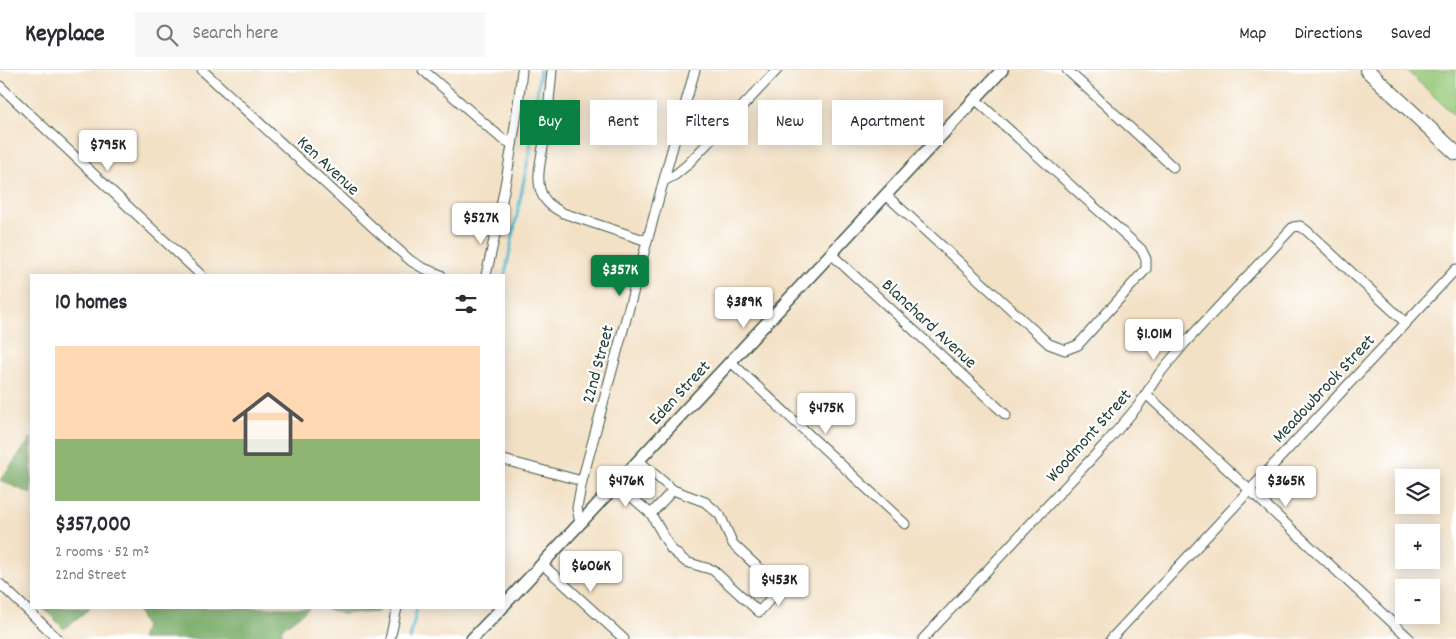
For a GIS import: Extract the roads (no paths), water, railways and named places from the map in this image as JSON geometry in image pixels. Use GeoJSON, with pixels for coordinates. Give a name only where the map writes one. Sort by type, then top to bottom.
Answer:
{"type":"FeatureCollection","features":[{"type":"Feature","properties":{"kind":"main road"},"geometry":{"type":"LineString","coordinates":[[1367,70],[1456,153]]}},
{"type":"Feature","properties":{"kind":"street","name":"Ken Avenue"},"geometry":{"type":"LineString","coordinates":[[202,70],[411,261],[438,274]]}},
{"type":"Feature","properties":{"kind":"street"},"geometry":{"type":"LineString","coordinates":[[423,70],[501,138],[512,144]]}},
{"type":"Feature","properties":{"kind":"street"},"geometry":{"type":"LineString","coordinates":[[486,274],[512,144],[522,70]]}},
{"type":"Feature","properties":{"kind":"street"},"geometry":{"type":"LineString","coordinates":[[552,70],[545,137],[540,164],[541,192],[545,200],[563,213],[648,241]]}},
{"type":"Feature","properties":{"kind":"street","name":"22nd Street"},"geometry":{"type":"LineString","coordinates":[[580,523],[576,508],[582,480],[695,70]]}},
{"type":"Feature","properties":{"kind":"street"},"geometry":{"type":"LineString","coordinates":[[664,181],[687,165],[777,70]]}},
{"type":"Feature","properties":{"kind":"street","name":"Eden Street"},"geometry":{"type":"LineString","coordinates":[[505,604],[1002,70]]}},
{"type":"Feature","properties":{"kind":"street"},"geometry":{"type":"LineString","coordinates":[[1067,70],[1173,167]]}},
{"type":"Feature","properties":{"kind":"street"},"geometry":{"type":"LineString","coordinates":[[0,86],[200,274]]}},
{"type":"Feature","properties":{"kind":"street"},"geometry":{"type":"LineString","coordinates":[[886,195],[1049,344],[1064,350],[1078,345],[1146,269],[1146,259],[1141,250],[975,99]]}},
{"type":"Feature","properties":{"kind":"street","name":"Woodmont Street"},"geometry":{"type":"LineString","coordinates":[[923,639],[1108,441],[1138,406],[1159,374],[1184,344],[1290,229],[1297,226],[1307,231],[1406,323]]}},
{"type":"Feature","properties":{"kind":"street","name":"Blanchard Avenue"},"geometry":{"type":"LineString","coordinates":[[831,254],[1006,415]]}},
{"type":"Feature","properties":{"kind":"street","name":"Meadowbrook Street"},"geometry":{"type":"LineString","coordinates":[[1111,639],[1456,269]]}},
{"type":"Feature","properties":{"kind":"street"},"geometry":{"type":"LineString","coordinates":[[731,362],[905,524]]}},
{"type":"Feature","properties":{"kind":"street"},"geometry":{"type":"LineString","coordinates":[[1146,394],[1410,639]]}},
{"type":"Feature","properties":{"kind":"street"},"geometry":{"type":"LineString","coordinates":[[505,460],[582,480]]}},
{"type":"Feature","properties":{"kind":"street"},"geometry":{"type":"LineString","coordinates":[[617,484],[651,514],[671,549],[686,562],[714,570],[759,612],[780,588],[733,544],[720,515],[705,502],[673,490],[639,461]]}},
{"type":"Feature","properties":{"kind":"street"},"geometry":{"type":"LineString","coordinates":[[651,514],[673,490]]}},
{"type":"Feature","properties":{"kind":"street"},"geometry":{"type":"LineString","coordinates":[[542,564],[624,639]]}},
{"type":"Feature","properties":{"kind":"street"},"geometry":{"type":"LineString","coordinates":[[0,584],[58,639]]}},
{"type":"Feature","properties":{"kind":"street"},"geometry":{"type":"LineString","coordinates":[[390,639],[397,609]]}},
{"type":"Feature","properties":{"kind":"street","name":"Eden Street"},"geometry":{"type":"LineString","coordinates":[[472,639],[500,609]]}},
{"type":"Feature","properties":{"kind":"waterway"},"geometry":{"type":"LineString","coordinates":[[505,275],[529,155],[540,70]]}},
{"type":"Feature","properties":{"kind":"waterway"},"geometry":{"type":"LineString","coordinates":[[410,639],[417,609]]}}]}
